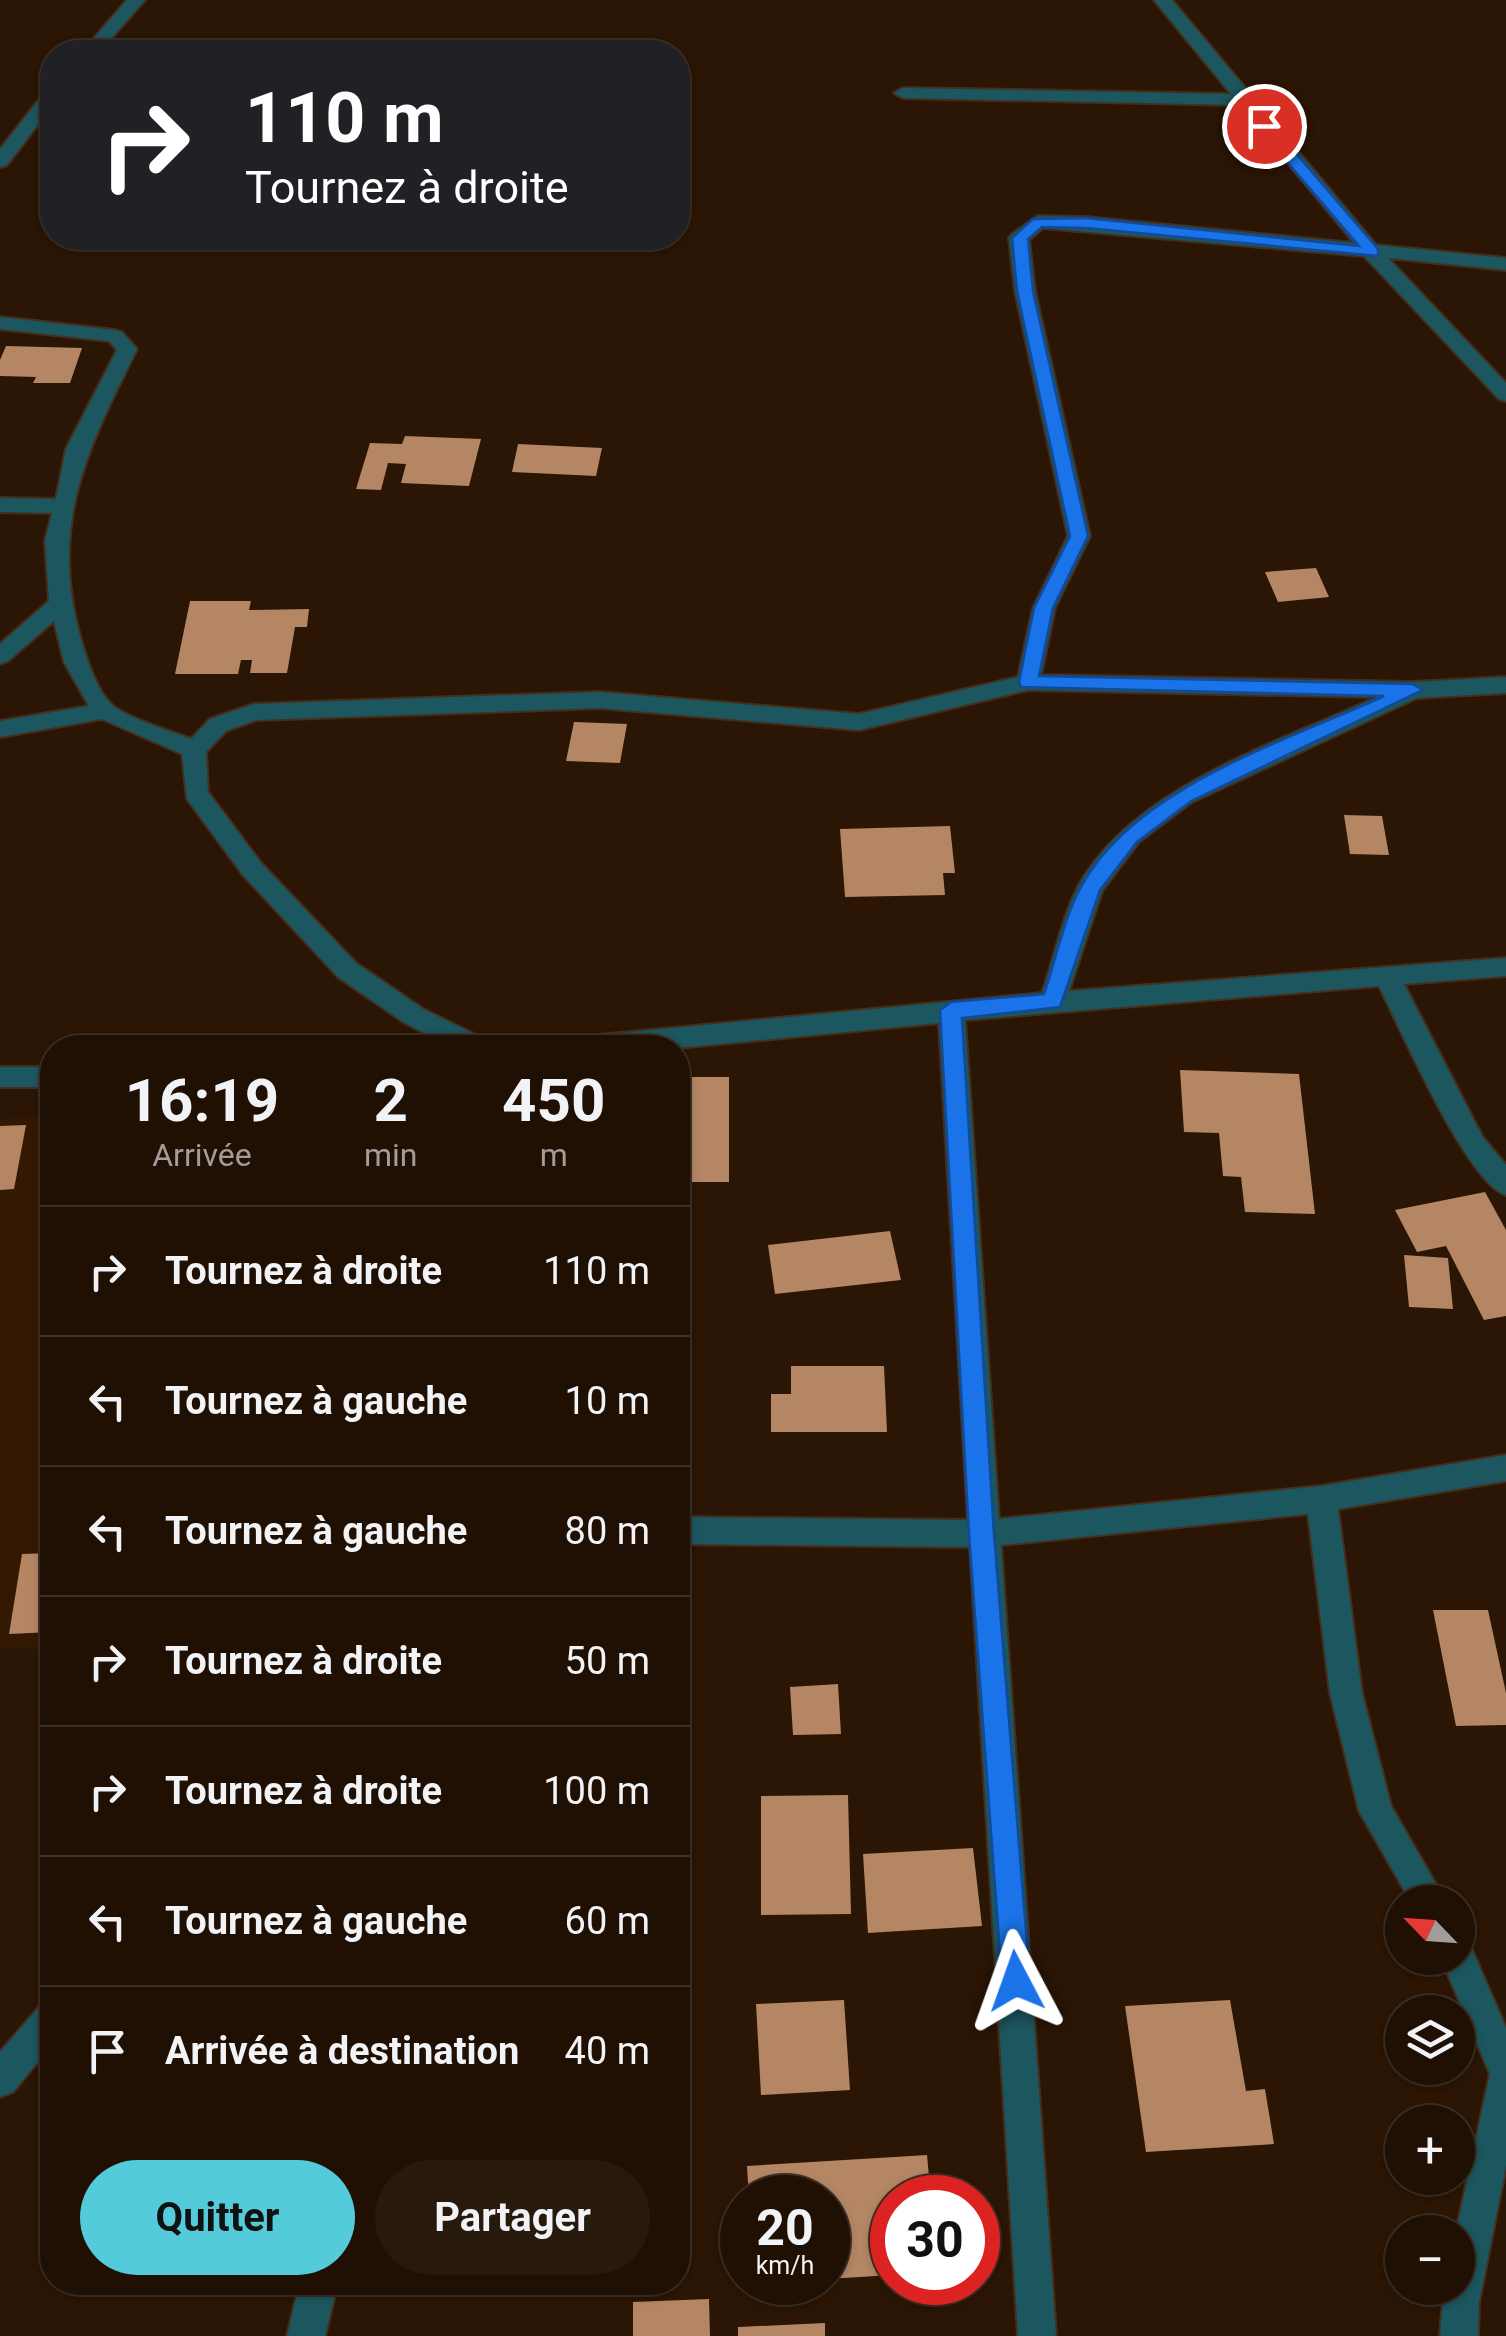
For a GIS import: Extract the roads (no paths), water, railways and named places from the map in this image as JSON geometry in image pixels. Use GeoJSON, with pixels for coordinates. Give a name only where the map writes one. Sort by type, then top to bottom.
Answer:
{"type":"FeatureCollection","features":[{"type":"Feature","properties":{"kind":"street"},"geometry":{"type":"LineString","coordinates":[[101,40],[136,0]]}},
{"type":"Feature","properties":{"kind":"street"},"geometry":{"type":"LineString","coordinates":[[1163,0],[1372,253],[1506,396]]}},
{"type":"Feature","properties":{"kind":"street"},"geometry":{"type":"LineString","coordinates":[[903,93],[1243,100]]}},
{"type":"Feature","properties":{"kind":"street"},"geometry":{"type":"LineString","coordinates":[[0,161],[40,110]]}},
{"type":"Feature","properties":{"kind":"street"},"geometry":{"type":"LineString","coordinates":[[1028,682],[1044,608],[1079,536],[1025,291],[1020,238],[1038,222],[1086,223],[1506,264]]}},
{"type":"Feature","properties":{"kind":"street"},"geometry":{"type":"LineString","coordinates":[[0,323],[115,336],[127,349],[77,449],[56,541],[60,603],[76,662],[104,712]]}},
{"type":"Feature","properties":{"kind":"street"},"geometry":{"type":"LineString","coordinates":[[0,505],[65,506]]}},
{"type":"Feature","properties":{"kind":"street"},"geometry":{"type":"LineString","coordinates":[[0,656],[60,603]]}},
{"type":"Feature","properties":{"kind":"street"},"geometry":{"type":"LineString","coordinates":[[453,1035],[414,1016],[347,970],[252,869],[196,793],[194,750],[218,725],[254,712],[600,700],[858,722],[1028,682],[1413,690],[1506,685]]}},
{"type":"Feature","properties":{"kind":"street"},"geometry":{"type":"LineString","coordinates":[[1052,1002],[1090,888],[1130,836],[1184,796],[1413,690]]}},
{"type":"Feature","properties":{"kind":"street"},"geometry":{"type":"LineString","coordinates":[[0,729],[104,712],[194,750]]}},
{"type":"Feature","properties":{"kind":"street"},"geometry":{"type":"LineString","coordinates":[[690,1036],[951,1010],[1506,967]]}},
{"type":"Feature","properties":{"kind":"street"},"geometry":{"type":"LineString","coordinates":[[1387,976],[1472,1143],[1506,1184]]}},
{"type":"Feature","properties":{"kind":"street"},"geometry":{"type":"LineString","coordinates":[[951,1010],[1037,2336]]}},
{"type":"Feature","properties":{"kind":"street"},"geometry":{"type":"LineString","coordinates":[[0,1077],[40,1076]]}},
{"type":"Feature","properties":{"kind":"street"},"geometry":{"type":"LineString","coordinates":[[690,1530],[982,1534],[1321,1499],[1506,1468]]}},
{"type":"Feature","properties":{"kind":"street"},"geometry":{"type":"LineString","coordinates":[[1321,1499],[1346,1693],[1376,1811],[1419,1885]]}},
{"type":"Feature","properties":{"kind":"street"},"geometry":{"type":"LineString","coordinates":[[1459,2336],[1460,2302],[1506,2073],[1465,1975]]}},
{"type":"Feature","properties":{"kind":"street"},"geometry":{"type":"LineString","coordinates":[[0,2079],[40,2032]]}},
{"type":"Feature","properties":{"kind":"street"},"geometry":{"type":"LineString","coordinates":[[306,2336],[316,2295]]}}]}
